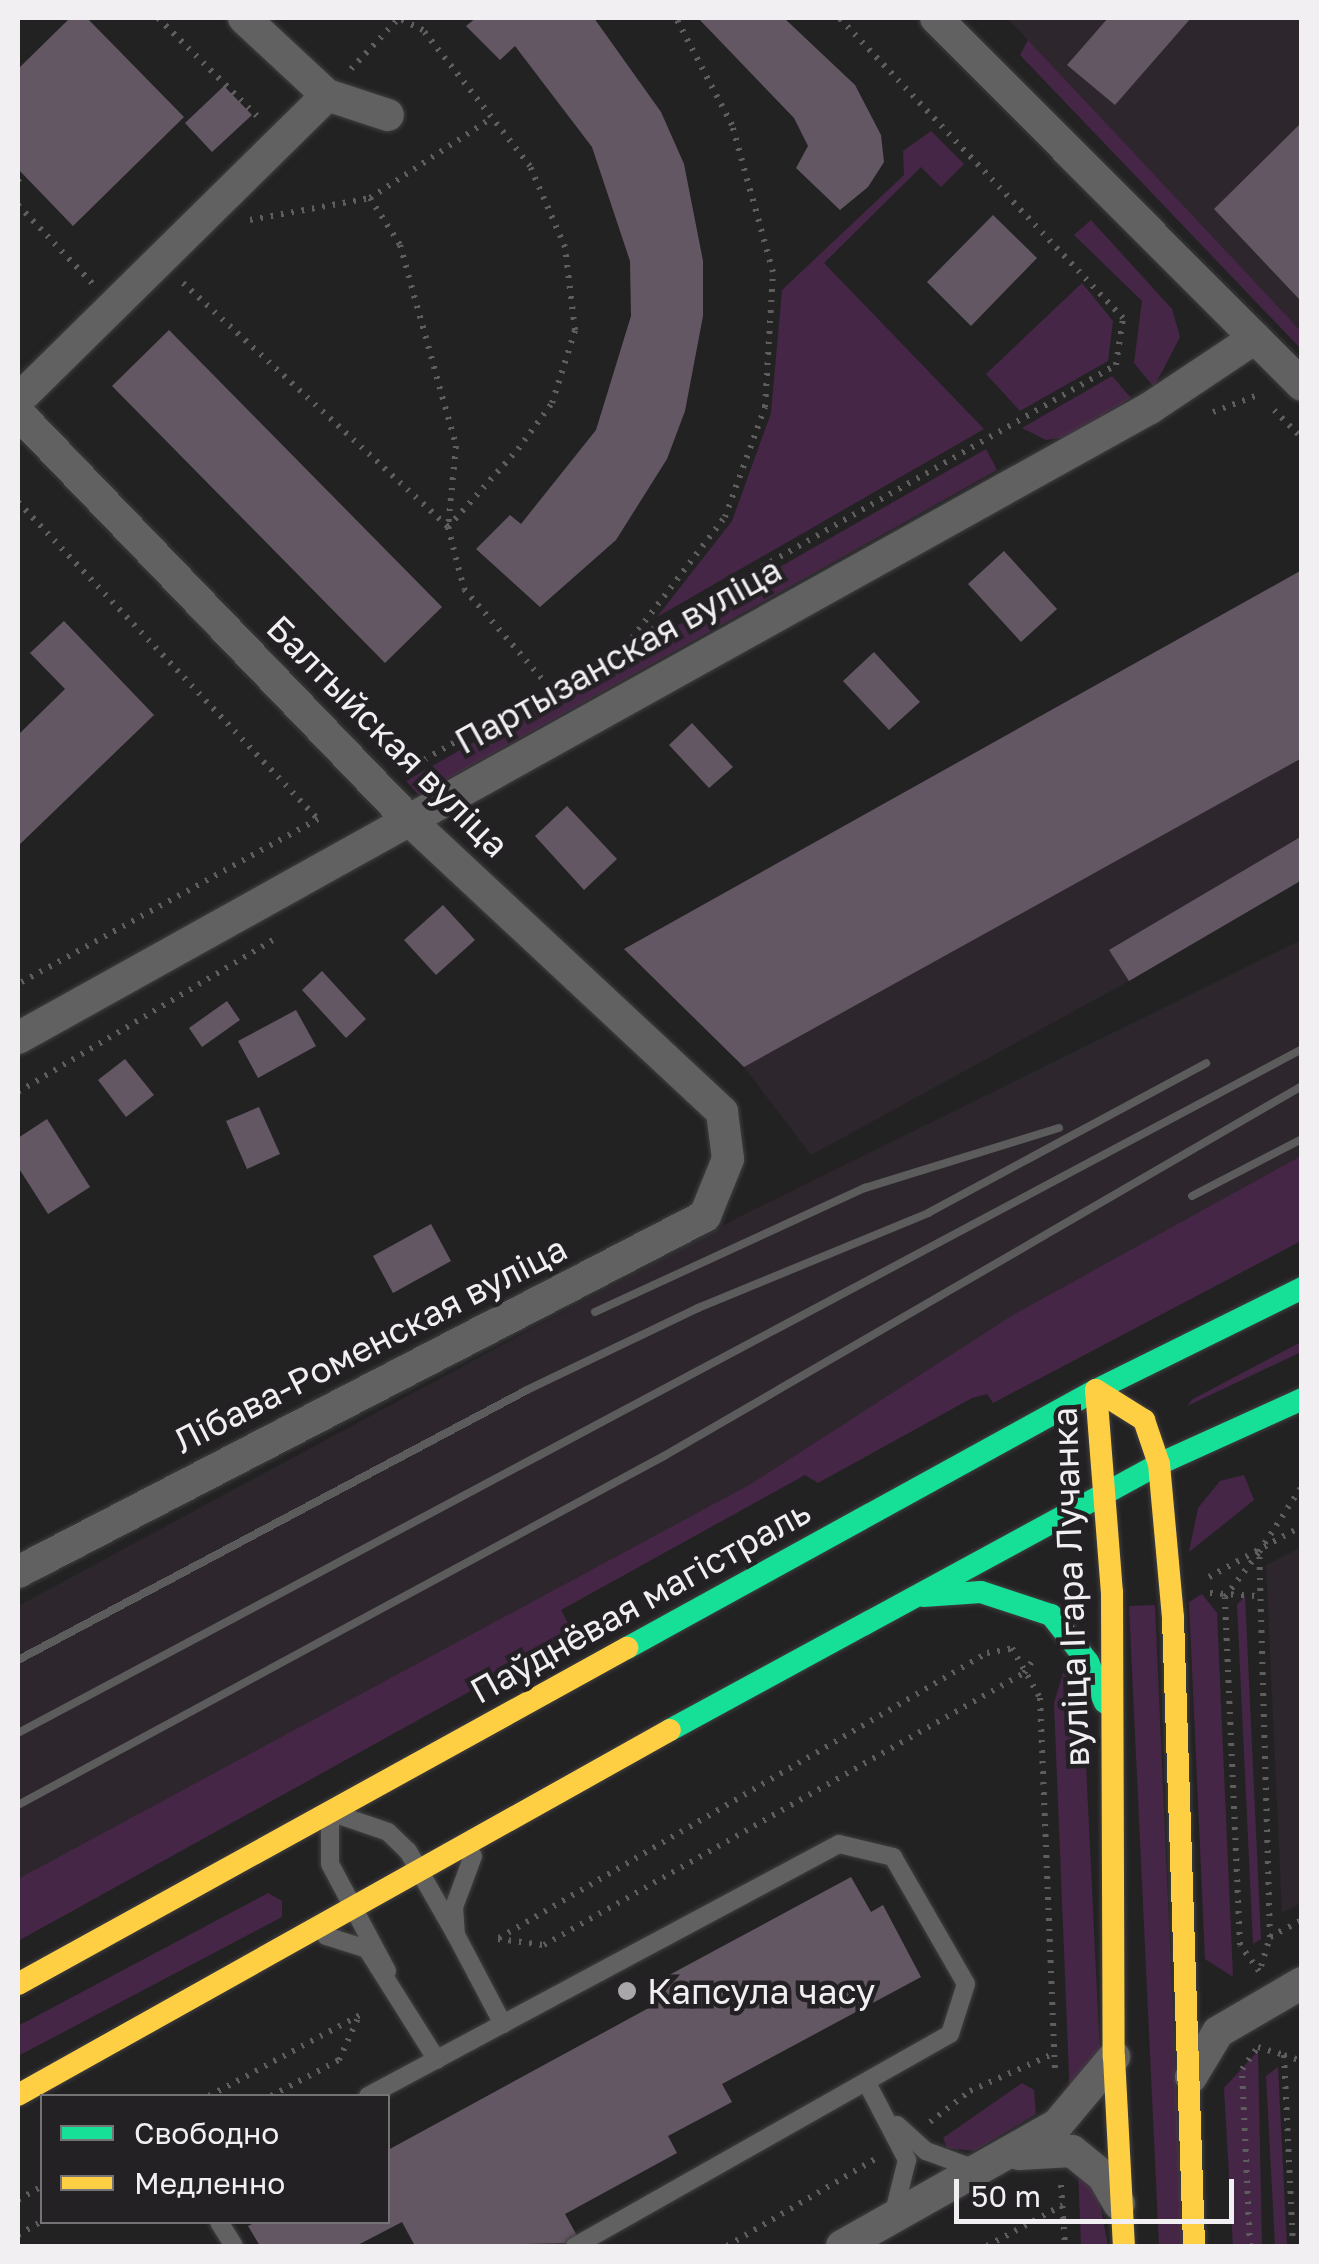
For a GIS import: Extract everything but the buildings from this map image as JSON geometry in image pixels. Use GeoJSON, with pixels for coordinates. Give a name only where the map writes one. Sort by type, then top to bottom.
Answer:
{"type":"FeatureCollection","features":[{"type":"Feature","properties":{"kind":"main road","name":"Паўднёвая магістраль"},"geometry":{"type":"LineString","coordinates":[[18,1984],[1096,1390],[1302,1288]]}},
{"type":"Feature","properties":{"kind":"main road","name":"вуліца Ігара Лучанка"},"geometry":{"type":"LineString","coordinates":[[1096,1390],[1144,1420],[1158,1464],[1173,1618],[1180,1954],[1194,2246]]}},
{"type":"Feature","properties":{"kind":"main road","name":"вуліца Ігара Лучанка"},"geometry":{"type":"LineString","coordinates":[[1096,1390],[1098,1495],[1112,1592],[1114,2058],[1124,2246]]}},
{"type":"Feature","properties":{"kind":"main road"},"geometry":{"type":"LineString","coordinates":[[18,2095],[896,1604],[1158,1464],[1302,1400]]}},
{"type":"Feature","properties":{"kind":"main road"},"geometry":{"type":"LineString","coordinates":[[896,1604],[964,1590],[1051,1615],[1088,1662],[1110,1716]]}},
{"type":"Feature","properties":{"kind":"street"},"geometry":{"type":"LineString","coordinates":[[244,18],[327,96],[388,116]]}},
{"type":"Feature","properties":{"kind":"street"},"geometry":{"type":"LineString","coordinates":[[936,18],[1302,385]]}},
{"type":"Feature","properties":{"kind":"street"},"geometry":{"type":"LineString","coordinates":[[18,400],[263,132],[327,96]]}},
{"type":"Feature","properties":{"kind":"street","name":"Партызанская вуліца"},"geometry":{"type":"LineString","coordinates":[[18,1038],[406,818],[1150,408],[1255,338]]}},
{"type":"Feature","properties":{"kind":"street","name":"Балтыйская вуліца"},"geometry":{"type":"LineString","coordinates":[[18,414],[406,818],[722,1112],[728,1158]]}},
{"type":"Feature","properties":{"kind":"street","name":"Лібава-Роменская вуліца"},"geometry":{"type":"LineString","coordinates":[[18,1572],[705,1216],[728,1158]]}},
{"type":"Feature","properties":{"kind":"street"},"geometry":{"type":"LineString","coordinates":[[1180,1954],[1206,2004],[1250,2012]]}},
{"type":"Feature","properties":{"kind":"street"},"geometry":{"type":"LineString","coordinates":[[1188,2091],[1208,2041],[1302,1983]]}},
{"type":"Feature","properties":{"kind":"street"},"geometry":{"type":"LineString","coordinates":[[842,2246],[995,2164],[1086,2098],[1114,2058]]}},
{"type":"Feature","properties":{"kind":"street"},"geometry":{"type":"LineString","coordinates":[[995,2164],[1072,2152],[1103,2176],[1121,2206]]}},
{"type":"Feature","properties":{"kind":"lane"},"geometry":{"type":"LineString","coordinates":[[437,2060],[350,1908],[330,1864],[330,1812],[388,1832],[418,1870],[503,2024]]}},
{"type":"Feature","properties":{"kind":"lane"},"geometry":{"type":"LineString","coordinates":[[456,1935],[462,1873],[511,1817]]}},
{"type":"Feature","properties":{"kind":"lane"},"geometry":{"type":"LineString","coordinates":[[372,2094],[840,1844],[893,1857],[966,1984],[950,2034],[596,2242],[575,2246]]}},
{"type":"Feature","properties":{"kind":"lane"},"geometry":{"type":"LineString","coordinates":[[277,1949],[335,1934],[367,1949],[387,1972]]}},
{"type":"Feature","properties":{"kind":"lane"},"geometry":{"type":"LineString","coordinates":[[868,2085],[886,2114],[908,2176],[886,2224]]}},
{"type":"Feature","properties":{"kind":"lane"},"geometry":{"type":"LineString","coordinates":[[886,2114],[926,2150],[995,2164]]}},
{"type":"Feature","properties":{"kind":"lane"},"geometry":{"type":"LineString","coordinates":[[220,2224],[234,2246]]}},
{"type":"Feature","properties":{"kind":"path"},"geometry":{"type":"LineString","coordinates":[[158,18],[263,132]]}},
{"type":"Feature","properties":{"kind":"path"},"geometry":{"type":"LineString","coordinates":[[327,96],[398,18],[423,30],[530,166],[564,247],[575,330],[552,403],[448,528]]}},
{"type":"Feature","properties":{"kind":"path"},"geometry":{"type":"LineString","coordinates":[[628,644],[726,517],[765,407],[773,272],[732,126],[676,18]]}},
{"type":"Feature","properties":{"kind":"path"},"geometry":{"type":"LineString","coordinates":[[389,757],[402,772],[1116,366],[1123,318],[838,18]]}},
{"type":"Feature","properties":{"kind":"path"},"geometry":{"type":"LineString","coordinates":[[240,222],[370,198],[492,118]]}},
{"type":"Feature","properties":{"kind":"path"},"geometry":{"type":"LineString","coordinates":[[370,198],[400,245],[456,446],[448,528],[464,589],[550,688]]}},
{"type":"Feature","properties":{"kind":"path"},"geometry":{"type":"LineString","coordinates":[[18,205],[96,286],[110,272]]}},
{"type":"Feature","properties":{"kind":"path"},"geometry":{"type":"LineString","coordinates":[[174,284],[188,282],[448,528]]}},
{"type":"Feature","properties":{"kind":"path"},"geometry":{"type":"LineString","coordinates":[[18,502],[318,819],[18,984]]}},
{"type":"Feature","properties":{"kind":"path"},"geometry":{"type":"LineString","coordinates":[[1259,1552],[1256,1596],[1270,1937],[1259,1972],[1240,1945],[1225,1598],[1302,1486]]}},
{"type":"Feature","properties":{"kind":"path"},"geometry":{"type":"LineString","coordinates":[[1256,1596],[1225,1598],[1190,1586],[1302,1526]]}},
{"type":"Feature","properties":{"kind":"path"},"geometry":{"type":"LineString","coordinates":[[1040,1649],[1024,1673],[544,1945],[498,1939],[988,1654],[1012,1648],[1024,1673],[1040,1698],[1056,2084]]}},
{"type":"Feature","properties":{"kind":"path"},"geometry":{"type":"LineString","coordinates":[[1270,1937],[1302,1920]]}},
{"type":"Feature","properties":{"kind":"path"},"geometry":{"type":"LineString","coordinates":[[213,2094],[360,2015],[338,2060],[275,2094]]}},
{"type":"Feature","properties":{"kind":"path"},"geometry":{"type":"LineString","coordinates":[[1250,2246],[1242,2070],[1258,2047],[1302,2061]]}},
{"type":"Feature","properties":{"kind":"path"},"geometry":{"type":"LineString","coordinates":[[1284,2055],[1294,2246]]}},
{"type":"Feature","properties":{"kind":"path"},"geometry":{"type":"LineString","coordinates":[[1060,2169],[1065,2246]]}},
{"type":"Feature","properties":{"kind":"path"},"geometry":{"type":"LineString","coordinates":[[18,2200],[40,2187]]}},
{"type":"Feature","properties":{"kind":"path"},"geometry":{"type":"LineString","coordinates":[[987,2246],[1063,2206]]}},
{"type":"Feature","properties":{"kind":"path"},"geometry":{"type":"LineString","coordinates":[[18,2235],[40,2222]]}},
{"type":"Feature","properties":{"kind":"shaded area"},"geometry":{"type":"Polygon","coordinates":[[[1007,18],[1301,18],[1301,330],[1285,314],[1007,18]]]}},
{"type":"Feature","properties":{"kind":"shaded area"},"geometry":{"type":"Polygon","coordinates":[[[1028,40],[1301,331],[1301,349],[1020,55],[1028,40]]]}},
{"type":"Feature","properties":{"kind":"shaded area"},"geometry":{"type":"Polygon","coordinates":[[[931,131],[964,164],[941,187],[921,167],[824,263],[984,429],[657,617],[732,521],[771,413],[782,290],[904,175],[903,151],[931,131]]]}},
{"type":"Feature","properties":{"kind":"shaded area"},"geometry":{"type":"Polygon","coordinates":[[[1091,220],[1172,309],[1180,337],[1154,387],[1134,363],[1142,301],[1074,235],[1091,220]]]}},
{"type":"Feature","properties":{"kind":"shaded area"},"geometry":{"type":"Polygon","coordinates":[[[1082,283],[1113,321],[1108,361],[1020,411],[986,374],[1082,283]]]}},
{"type":"Feature","properties":{"kind":"shaded area"},"geometry":{"type":"Polygon","coordinates":[[[1112,376],[1131,398],[1066,437],[1046,440],[1022,428],[1112,376]]]}},
{"type":"Feature","properties":{"kind":"shaded area"},"geometry":{"type":"Polygon","coordinates":[[[986,449],[997,470],[419,795],[406,781],[986,449]]]}},
{"type":"Feature","properties":{"kind":"shaded area"},"geometry":{"type":"Polygon","coordinates":[[[1301,570],[1301,880],[1129,981],[811,1155],[744,1067],[624,949],[1301,570]]]}},
{"type":"Feature","properties":{"kind":"shaded area"},"geometry":{"type":"Polygon","coordinates":[[[1301,940],[1301,1207],[18,1895],[18,1606],[741,1216],[1301,940]]]}},
{"type":"Feature","properties":{"kind":"shaded area"},"geometry":{"type":"Polygon","coordinates":[[[1301,1156],[1301,1241],[993,1403],[987,1394],[972,1398],[818,1483],[805,1475],[561,1610],[574,1634],[18,1941],[18,1879],[751,1484],[1013,1315],[1301,1156]]]}},
{"type":"Feature","properties":{"kind":"shaded area"},"geometry":{"type":"Polygon","coordinates":[[[1301,1342],[1301,1352],[1187,1406],[1193,1399],[1301,1342]]]}},
{"type":"Feature","properties":{"kind":"shaded area"},"geometry":{"type":"Polygon","coordinates":[[[1244,1475],[1254,1500],[1189,1552],[1198,1508],[1220,1481],[1244,1475]]]}},
{"type":"Feature","properties":{"kind":"shaded area"},"geometry":{"type":"Polygon","coordinates":[[[1301,1547],[1301,1903],[1282,1913],[1266,1565],[1301,1547]]]}},
{"type":"Feature","properties":{"kind":"shaded area"},"geometry":{"type":"Polygon","coordinates":[[[1202,1594],[1217,1613],[1233,1977],[1205,1959],[1189,1602],[1202,1594]]]}},
{"type":"Feature","properties":{"kind":"shaded area"},"geometry":{"type":"Polygon","coordinates":[[[1245,1596],[1261,1939],[1253,1944],[1237,1605],[1245,1596]]]}},
{"type":"Feature","properties":{"kind":"shaded area"},"geometry":{"type":"Polygon","coordinates":[[[1155,1605],[1183,2246],[1159,2246],[1129,1606],[1155,1605]]]}},
{"type":"Feature","properties":{"kind":"shaded area"},"geometry":{"type":"Polygon","coordinates":[[[1065,1667],[1083,1703],[1100,2055],[1070,2100],[1054,1703],[1065,1667]]]}},
{"type":"Feature","properties":{"kind":"shaded area"},"geometry":{"type":"Polygon","coordinates":[[[268,1893],[282,1901],[282,1917],[18,2056],[18,2026],[268,1893]]]}},
{"type":"Feature","properties":{"kind":"shaded area"},"geometry":{"type":"Polygon","coordinates":[[[1258,2051],[1262,2246],[1233,2246],[1224,2088],[1258,2051]]]}},
{"type":"Feature","properties":{"kind":"shaded area"},"geometry":{"type":"Polygon","coordinates":[[[1278,2067],[1287,2246],[1275,2246],[1266,2076],[1278,2067]]]}},
{"type":"Feature","properties":{"kind":"shaded area"},"geometry":{"type":"Polygon","coordinates":[[[1022,2083],[1034,2090],[1036,2114],[974,2151],[947,2148],[943,2138],[1022,2083]]]}},
{"type":"Feature","properties":{"kind":"shaded area"},"geometry":{"type":"Polygon","coordinates":[[[1078,2169],[1096,2183],[1108,2246],[1081,2246],[1078,2169]]]}},
{"type":"Feature","properties":{"kind":"railway"},"geometry":{"type":"LineString","coordinates":[[18,1733],[1302,1049]]}},
{"type":"Feature","properties":{"kind":"railway"},"geometry":{"type":"LineString","coordinates":[[18,1660],[527,1390],[698,1308],[928,1213],[1206,1063]]}},
{"type":"Feature","properties":{"kind":"railway"},"geometry":{"type":"LineString","coordinates":[[18,1805],[664,1456],[1302,1086]]}},
{"type":"Feature","properties":{"kind":"railway"},"geometry":{"type":"LineString","coordinates":[[595,1312],[865,1188],[1059,1128]]}},
{"type":"Feature","properties":{"kind":"railway"},"geometry":{"type":"LineString","coordinates":[[1192,1196],[1302,1139]]}},
{"type":"Feature","properties":{"kind":"traffic: fast"},"geometry":{"type":"LineString","coordinates":[[627,1648],[1096,1390],[1302,1288]]}},
{"type":"Feature","properties":{"kind":"traffic: fast"},"geometry":{"type":"LineString","coordinates":[[670,1730],[1159,1464],[1302,1399]]}},
{"type":"Feature","properties":{"kind":"traffic: fast"},"geometry":{"type":"LineString","coordinates":[[923,1596],[981,1592],[1051,1615],[1088,1662],[1105,1703]]}},
{"type":"Feature","properties":{"kind":"traffic: slow"},"geometry":{"type":"LineString","coordinates":[[1096,1390],[1144,1420],[1159,1464],[1173,1618],[1194,2246]]}},
{"type":"Feature","properties":{"kind":"traffic: slow"},"geometry":{"type":"LineString","coordinates":[[1096,1390],[1112,1592],[1114,2057],[1124,2246]]}},
{"type":"Feature","properties":{"kind":"traffic: slow"},"geometry":{"type":"LineString","coordinates":[[18,1984],[627,1648]]}},
{"type":"Feature","properties":{"kind":"traffic: slow"},"geometry":{"type":"LineString","coordinates":[[18,2095],[670,1730]]}},
{"type":"Feature","properties":{"kind":"place","name":"Капсула часу"},"geometry":{"type":"Point","coordinates":[627,1991]}}]}
